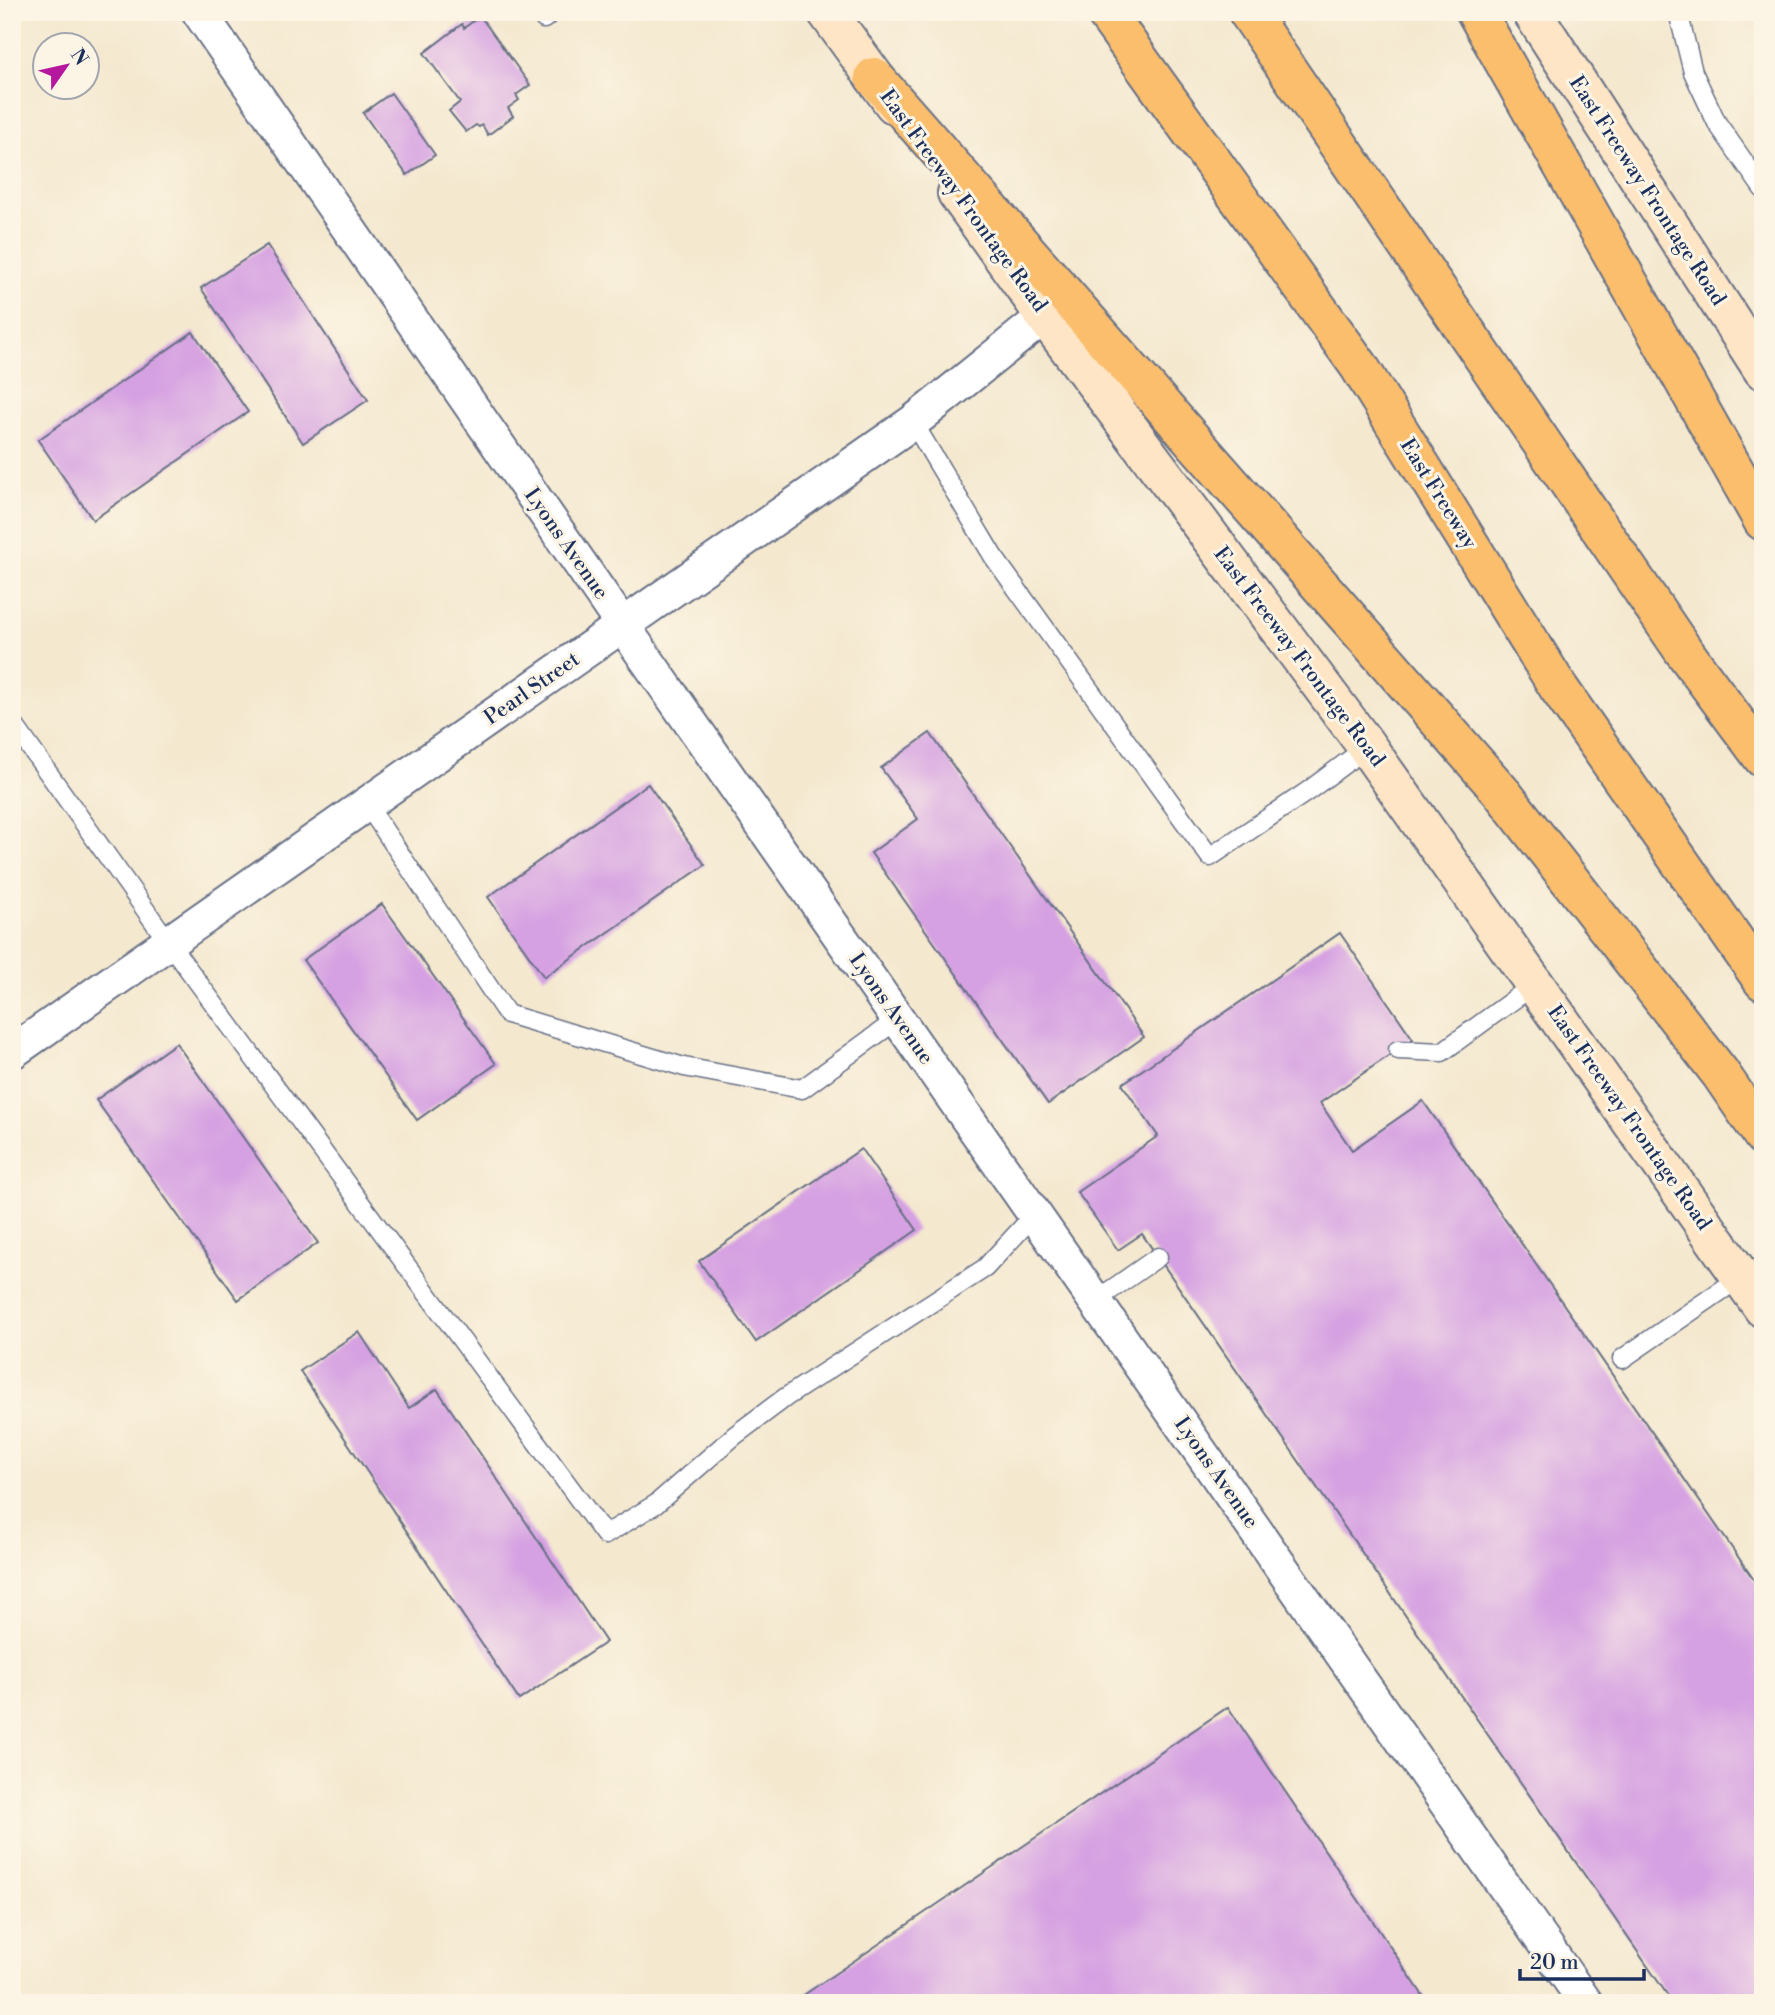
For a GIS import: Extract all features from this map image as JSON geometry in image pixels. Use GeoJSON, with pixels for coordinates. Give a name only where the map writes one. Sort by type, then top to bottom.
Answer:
{"type":"FeatureCollection","features":[{"type":"Feature","properties":{"kind":"highway","name":"East Freeway"},"geometry":{"type":"LineString","coordinates":[[1105,12],[1359,366],[1558,687],[1763,981]]}},
{"type":"Feature","properties":{"kind":"highway"},"geometry":{"type":"LineString","coordinates":[[1248,12],[1683,650],[1763,758]]}},
{"type":"Feature","properties":{"kind":"highway"},"geometry":{"type":"LineString","coordinates":[[1476,12],[1763,521]]}},
{"type":"Feature","properties":{"kind":"highway"},"geometry":{"type":"LineString","coordinates":[[874,76],[1503,794],[1720,1073],[1763,1136]]}},
{"type":"Feature","properties":{"kind":"main road","name":"East Freeway Frontage Road"},"geometry":{"type":"LineString","coordinates":[[827,12],[1045,316],[1367,747],[1763,1308]]}},
{"type":"Feature","properties":{"kind":"main road","name":"East Freeway Frontage Road"},"geometry":{"type":"LineString","coordinates":[[1532,12],[1759,355]]}},
{"type":"Feature","properties":{"kind":"street","name":"Lyons Avenue"},"geometry":{"type":"LineString","coordinates":[[199,12],[623,626],[1586,2003]]}},
{"type":"Feature","properties":{"kind":"street","name":"Pearl Street"},"geometry":{"type":"LineString","coordinates":[[12,1052],[913,422],[1045,316]]}},
{"type":"Feature","properties":{"kind":"lane"},"geometry":{"type":"LineString","coordinates":[[1678,12],[1693,72],[1717,123],[1763,188]]}},
{"type":"Feature","properties":{"kind":"lane"},"geometry":{"type":"LineString","coordinates":[[913,422],[993,556],[1210,857],[1308,791],[1367,747]]}},
{"type":"Feature","properties":{"kind":"lane"},"geometry":{"type":"LineString","coordinates":[[12,722],[169,943],[605,1535],[656,1504],[734,1436],[786,1397],[985,1268],[1034,1215]]}},
{"type":"Feature","properties":{"kind":"lane"},"geometry":{"type":"LineString","coordinates":[[366,803],[507,1014],[684,1067],[802,1089],[898,1019]]}},
{"type":"Feature","properties":{"kind":"lane"},"geometry":{"type":"LineString","coordinates":[[1398,1050],[1442,1052],[1535,984]]}},
{"type":"Feature","properties":{"kind":"lane"},"geometry":{"type":"LineString","coordinates":[[1095,1301],[1158,1257]]}},
{"type":"Feature","properties":{"kind":"lane"},"geometry":{"type":"LineString","coordinates":[[1622,1359],[1741,1277]]}},
{"type":"Feature","properties":{"kind":"building"},"geometry":{"type":"Polygon","coordinates":[[[480,16],[530,85],[516,95],[519,100],[508,108],[513,116],[488,135],[482,125],[476,125],[466,132],[449,111],[460,102],[424,53],[462,24],[464,28],[480,16]]]}},
{"type":"Feature","properties":{"kind":"building"},"geometry":{"type":"Polygon","coordinates":[[[391,93],[435,155],[407,175],[363,113],[391,93]]]}},
{"type":"Feature","properties":{"kind":"building"},"geometry":{"type":"Polygon","coordinates":[[[267,245],[368,400],[303,443],[201,288],[267,245]]]}},
{"type":"Feature","properties":{"kind":"building"},"geometry":{"type":"Polygon","coordinates":[[[193,332],[248,412],[93,520],[38,440],[193,332]]]}},
{"type":"Feature","properties":{"kind":"building"},"geometry":{"type":"Polygon","coordinates":[[[930,733],[1144,1037],[1048,1104],[871,853],[918,819],[881,768],[930,733]]]}},
{"type":"Feature","properties":{"kind":"building"},"geometry":{"type":"Polygon","coordinates":[[[648,784],[705,865],[544,977],[488,897],[648,784]]]}},
{"type":"Feature","properties":{"kind":"building"},"geometry":{"type":"Polygon","coordinates":[[[382,904],[496,1064],[417,1120],[303,960],[382,904]]]}},
{"type":"Feature","properties":{"kind":"building"},"geometry":{"type":"Polygon","coordinates":[[[1340,933],[1413,1039],[1320,1103],[1352,1150],[1423,1101],[1763,1593],[1763,2003],[1673,2003],[1142,1234],[1118,1250],[1077,1192],[1158,1136],[1122,1084],[1340,933]]]}},
{"type":"Feature","properties":{"kind":"building"},"geometry":{"type":"Polygon","coordinates":[[[176,1043],[318,1243],[238,1300],[96,1100],[176,1043]]]}},
{"type":"Feature","properties":{"kind":"building"},"geometry":{"type":"Polygon","coordinates":[[[861,1149],[917,1230],[756,1342],[699,1261],[861,1149]]]}},
{"type":"Feature","properties":{"kind":"building"},"geometry":{"type":"Polygon","coordinates":[[[359,1332],[409,1408],[437,1389],[606,1642],[519,1700],[300,1371],[359,1332]]]}},
{"type":"Feature","properties":{"kind":"building"},"geometry":{"type":"Polygon","coordinates":[[[1228,1707],[1428,2003],[792,2003],[1228,1707]]]}}]}
